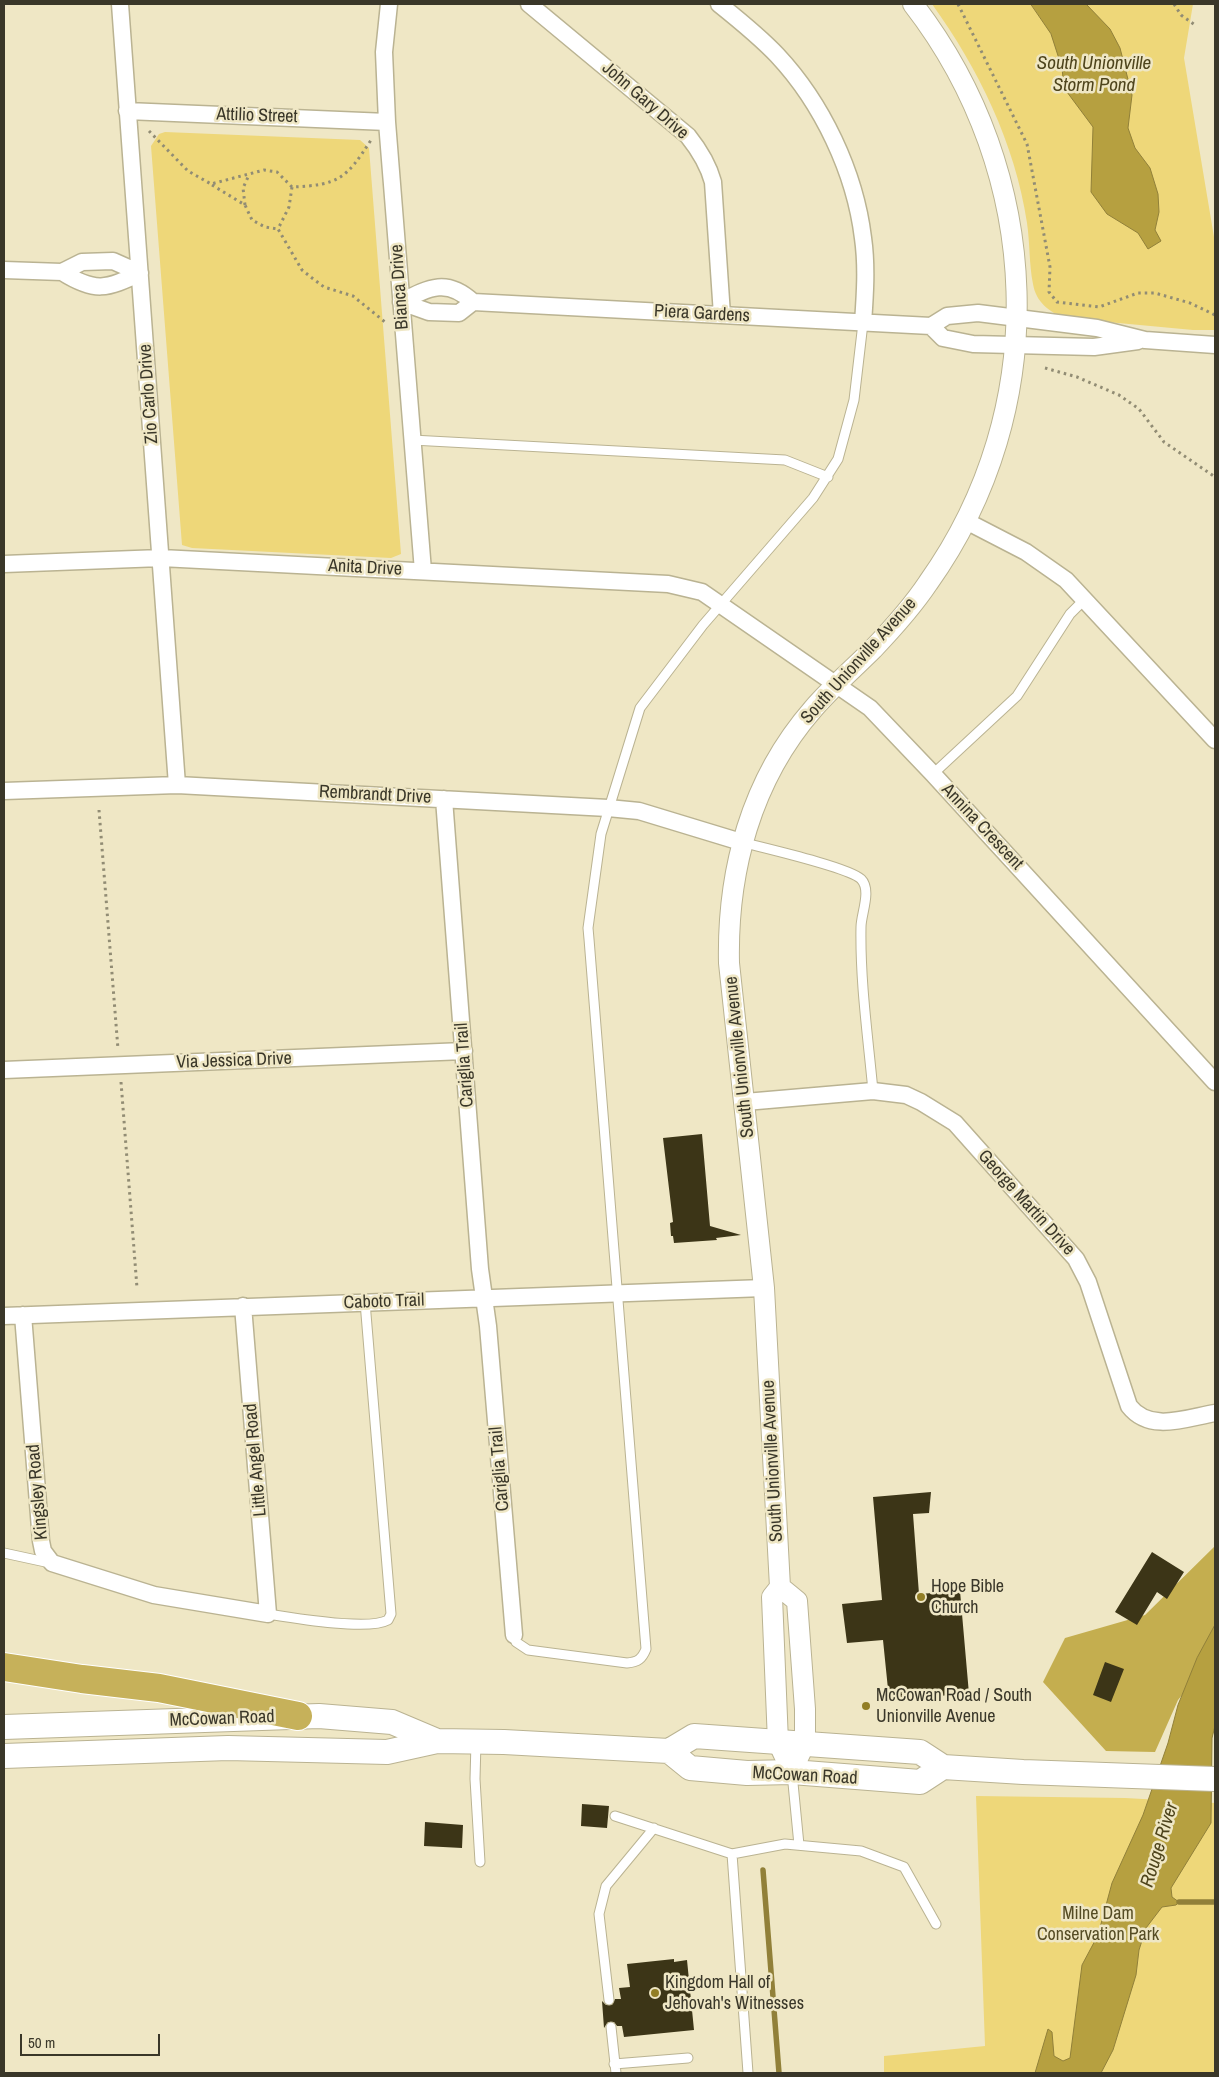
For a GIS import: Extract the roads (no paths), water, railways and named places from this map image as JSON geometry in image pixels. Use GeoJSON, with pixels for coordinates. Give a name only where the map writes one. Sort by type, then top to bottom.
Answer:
{"type":"FeatureCollection","features":[{"type":"Feature","properties":{"kind":"highway"},"geometry":{"type":"LineString","coordinates":[[4,1667],[159,1688],[298,1716]]}},
{"type":"Feature","properties":{"kind":"main road","name":"McCowan Road"},"geometry":{"type":"LineString","coordinates":[[4,1727],[319,1716],[392,1722],[437,1741]]}},
{"type":"Feature","properties":{"kind":"main road","name":"McCowan Road"},"geometry":{"type":"LineString","coordinates":[[4,1756],[228,1748],[387,1752],[437,1741],[476,1741],[669,1751],[694,1736],[920,1752],[943,1767],[1215,1780]]}},
{"type":"Feature","properties":{"kind":"main road","name":"McCowan Road"},"geometry":{"type":"LineString","coordinates":[[669,1751],[690,1768],[747,1773],[792,1772],[920,1782],[943,1767]]}},
{"type":"Feature","properties":{"kind":"street","name":"Zio Carlo Drive"},"geometry":{"type":"LineString","coordinates":[[120,4],[177,785]]}},
{"type":"Feature","properties":{"kind":"street","name":"Bianca Drive"},"geometry":{"type":"LineString","coordinates":[[389,4],[384,52],[388,122],[423,571]]}},
{"type":"Feature","properties":{"kind":"street","name":"John Gary Drive"},"geometry":{"type":"LineString","coordinates":[[529,4],[688,136],[699,150],[708,166],[713,182],[722,315]]}},
{"type":"Feature","properties":{"kind":"street"},"geometry":{"type":"LineString","coordinates":[[719,4],[761,38],[790,70],[819,112],[836,145],[852,182],[864,238],[865,281],[863,322]]}},
{"type":"Feature","properties":{"kind":"street","name":"South Unionville Avenue"},"geometry":{"type":"LineString","coordinates":[[792,1772],[778,1742],[772,1598],[780,1587],[764,1288],[746,1102],[732,997],[729,939],[730,911],[741,842],[770,775],[782,754],[808,714],[836,684],[873,650],[914,603],[937,570],[966,521],[979,494],[997,443],[1008,400],[1017,346],[1013,236],[995,160],[973,102],[955,66],[913,4]]}},
{"type":"Feature","properties":{"kind":"street","name":"Attilio Street"},"geometry":{"type":"LineString","coordinates":[[127,111],[388,122]]}},
{"type":"Feature","properties":{"kind":"street"},"geometry":{"type":"LineString","coordinates":[[4,270],[62,272],[82,262],[113,261],[140,273]]}},
{"type":"Feature","properties":{"kind":"street"},"geometry":{"type":"LineString","coordinates":[[62,272],[82,284],[113,287],[140,273]]}},
{"type":"Feature","properties":{"kind":"street"},"geometry":{"type":"LineString","coordinates":[[402,302],[429,287],[459,289],[473,302]]}},
{"type":"Feature","properties":{"kind":"street","name":"Piera Gardens"},"geometry":{"type":"LineString","coordinates":[[402,302],[430,312],[459,313],[473,302],[931,326],[947,316],[978,313],[1097,328],[1145,340],[1215,345]]}},
{"type":"Feature","properties":{"kind":"street","name":"Piera Gardens"},"geometry":{"type":"LineString","coordinates":[[931,326],[943,338],[973,344],[1094,347],[1145,340]]}},
{"type":"Feature","properties":{"kind":"street"},"geometry":{"type":"LineString","coordinates":[[966,521],[1033,557],[1066,580],[1215,740]]}},
{"type":"Feature","properties":{"kind":"street","name":"Anita Drive"},"geometry":{"type":"LineString","coordinates":[[4,564],[161,558],[668,584],[702,592],[721,605]]}},
{"type":"Feature","properties":{"kind":"street","name":"Annina Crescent"},"geometry":{"type":"LineString","coordinates":[[721,605],[870,708],[933,774],[1215,1082]]}},
{"type":"Feature","properties":{"kind":"street","name":"Rembrandt Drive"},"geometry":{"type":"LineString","coordinates":[[4,791],[177,785],[608,808],[638,811],[741,842]]}},
{"type":"Feature","properties":{"kind":"street","name":"Cariglia Trail"},"geometry":{"type":"LineString","coordinates":[[444,799],[480,1269],[485,1298],[514,1635]]}},
{"type":"Feature","properties":{"kind":"street","name":"Via Jessica Drive"},"geometry":{"type":"LineString","coordinates":[[4,1070],[464,1051]]}},
{"type":"Feature","properties":{"kind":"street","name":"George Martin Drive"},"geometry":{"type":"LineString","coordinates":[[746,1102],[874,1091],[906,1095],[922,1102],[955,1123],[1076,1259],[1088,1282],[1129,1406],[1136,1414],[1155,1422],[1215,1413]]}},
{"type":"Feature","properties":{"kind":"street","name":"Caboto Trail"},"geometry":{"type":"LineString","coordinates":[[4,1316],[764,1288]]}},
{"type":"Feature","properties":{"kind":"street","name":"Little Angel Road"},"geometry":{"type":"LineString","coordinates":[[243,1306],[268,1614]]}},
{"type":"Feature","properties":{"kind":"street","name":"Kingsley Road"},"geometry":{"type":"LineString","coordinates":[[23,1315],[41,1540],[43,1551],[52,1563],[154,1595],[268,1614]]}},
{"type":"Feature","properties":{"kind":"street"},"geometry":{"type":"LineString","coordinates":[[780,1587],[797,1601],[805,1710],[805,1744],[792,1772]]}},
{"type":"Feature","properties":{"kind":"lane","name":"Cariglia Trail"},"geometry":{"type":"LineString","coordinates":[[514,1635],[516,1642],[528,1650],[627,1663],[636,1662],[643,1657],[646,1649],[588,928],[601,834],[640,708],[721,605],[813,498],[838,459],[854,400],[863,322]]}},
{"type":"Feature","properties":{"kind":"lane"},"geometry":{"type":"LineString","coordinates":[[412,440],[785,460],[828,477]]}},
{"type":"Feature","properties":{"kind":"lane"},"geometry":{"type":"LineString","coordinates":[[933,774],[1017,696],[1070,614],[1085,599]]}},
{"type":"Feature","properties":{"kind":"lane"},"geometry":{"type":"LineString","coordinates":[[741,842],[845,871],[863,881],[866,887],[861,924],[862,964],[874,1091]]}},
{"type":"Feature","properties":{"kind":"lane"},"geometry":{"type":"LineString","coordinates":[[268,1614],[298,1619],[372,1625],[388,1620],[391,1614],[365,1302]]}},
{"type":"Feature","properties":{"kind":"lane"},"geometry":{"type":"LineString","coordinates":[[4,1553],[52,1563]]}},
{"type":"Feature","properties":{"kind":"lane"},"geometry":{"type":"LineString","coordinates":[[476,1741],[475,1779],[480,1862]]}},
{"type":"Feature","properties":{"kind":"lane"},"geometry":{"type":"LineString","coordinates":[[792,1772],[799,1845]]}},
{"type":"Feature","properties":{"kind":"lane"},"geometry":{"type":"LineString","coordinates":[[615,1816],[732,1854],[785,1844],[861,1852],[904,1867],[936,1924]]}},
{"type":"Feature","properties":{"kind":"lane"},"geometry":{"type":"LineString","coordinates":[[609,2000],[599,1914],[606,1886],[654,1828]]}},
{"type":"Feature","properties":{"kind":"lane"},"geometry":{"type":"LineString","coordinates":[[732,1854],[748,2073]]}},
{"type":"Feature","properties":{"kind":"lane"},"geometry":{"type":"LineString","coordinates":[[611,2027],[615,2068],[688,2058]]}},
{"type":"Feature","properties":{"kind":"water","name":"South Unionville Storm Pond"},"geometry":{"type":"Polygon","coordinates":[[[1031,4],[1086,4],[1110,29],[1120,48],[1132,95],[1128,128],[1135,148],[1150,168],[1158,194],[1159,212],[1155,230],[1161,241],[1148,249],[1138,233],[1107,214],[1091,192],[1093,127],[1064,88],[1062,68],[1051,34],[1031,4]]]}},
{"type":"Feature","properties":{"kind":"water","name":"Rouge River"},"geometry":{"type":"Polygon","coordinates":[[[1215,1625],[1215,1726],[1212,1738],[1211,1823],[1171,1888],[1172,1897],[1179,1902],[1176,1905],[1162,1907],[1146,1928],[1139,1950],[1136,1975],[1113,2050],[1101,2073],[1035,2073],[1048,2029],[1052,2032],[1054,2056],[1063,2061],[1070,2058],[1082,1965],[1098,1935],[1112,1883],[1143,1815],[1168,1743],[1178,1705],[1197,1658],[1215,1625]]]}},
{"type":"Feature","properties":{"kind":"waterway"},"geometry":{"type":"LineString","coordinates":[[763,1870],[779,2073]]}},
{"type":"Feature","properties":{"kind":"waterway"},"geometry":{"type":"LineString","coordinates":[[1179,1902],[1215,1902]]}},
{"type":"Feature","properties":{"kind":"place","name":"Hope Bible Church"},"geometry":{"type":"Point","coordinates":[921,1597]}},
{"type":"Feature","properties":{"kind":"place","name":"McCowan Road / South Unionville Avenue"},"geometry":{"type":"Point","coordinates":[866,1706]}},
{"type":"Feature","properties":{"kind":"place","name":"Kingdom Hall of Jehovah's Witnesses"},"geometry":{"type":"Point","coordinates":[655,1993]}},
{"type":"Feature","properties":{"kind":"park label","name":"Milne Dam Conservation Park"},"geometry":{"type":"Point","coordinates":[1098,1924]}}]}
